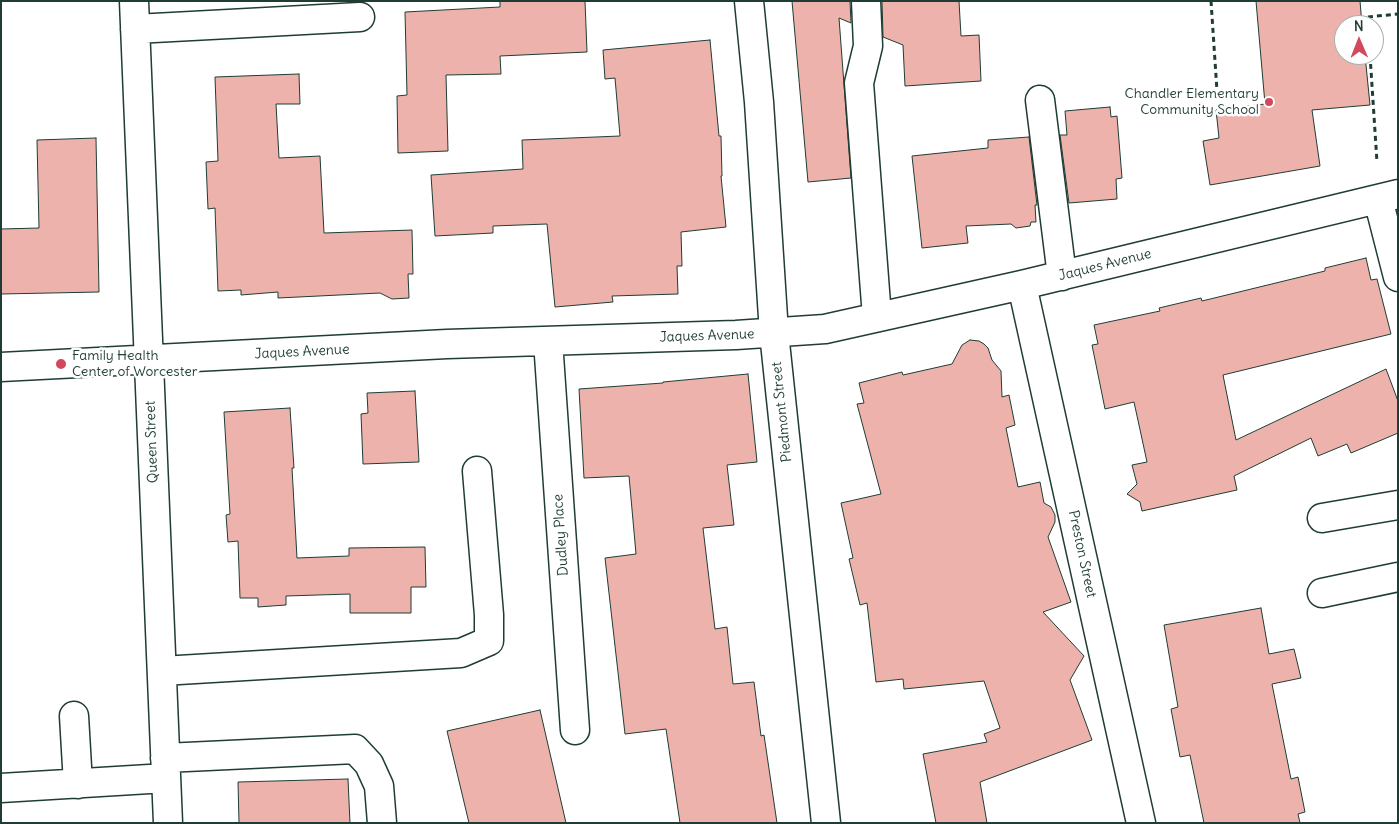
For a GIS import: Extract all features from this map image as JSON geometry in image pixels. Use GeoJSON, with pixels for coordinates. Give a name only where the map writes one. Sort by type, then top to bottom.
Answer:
{"type":"FeatureCollection","features":[{"type":"Feature","properties":{"kind":"street","name":"Queen Street"},"geometry":{"type":"LineString","coordinates":[[134,1],[168,823]]}},
{"type":"Feature","properties":{"kind":"street","name":"Piedmont Street"},"geometry":{"type":"LineString","coordinates":[[749,1],[759,102],[774,334],[826,823]]}},
{"type":"Feature","properties":{"kind":"street"},"geometry":{"type":"LineString","coordinates":[[866,1],[868,46],[859,83],[877,317]]}},
{"type":"Feature","properties":{"kind":"street"},"geometry":{"type":"LineString","coordinates":[[135,29],[360,17]]}},
{"type":"Feature","properties":{"kind":"street"},"geometry":{"type":"LineString","coordinates":[[1040,100],[1062,276]]}},
{"type":"Feature","properties":{"kind":"street"},"geometry":{"type":"LineString","coordinates":[[1388,196],[1398,278]]}},
{"type":"Feature","properties":{"kind":"street","name":"Jaques Avenue"},"geometry":{"type":"LineString","coordinates":[[1,367],[447,344],[774,334],[825,328],[1062,276],[1388,196]]}},
{"type":"Feature","properties":{"kind":"street","name":"Preston Street"},"geometry":{"type":"LineString","coordinates":[[1022,285],[1141,823]]}},
{"type":"Feature","properties":{"kind":"street","name":"Dudley Place"},"geometry":{"type":"LineString","coordinates":[[548,341],[575,730]]}},
{"type":"Feature","properties":{"kind":"street"},"geometry":{"type":"LineString","coordinates":[[162,671],[461,653],[488,641],[489,615],[477,471]]}},
{"type":"Feature","properties":{"kind":"street"},"geometry":{"type":"LineString","coordinates":[[1322,518],[1398,505]]}},
{"type":"Feature","properties":{"kind":"street"},"geometry":{"type":"LineString","coordinates":[[1322,593],[1398,577]]}},
{"type":"Feature","properties":{"kind":"street"},"geometry":{"type":"LineString","coordinates":[[74,716],[78,784]]}},
{"type":"Feature","properties":{"kind":"street"},"geometry":{"type":"LineString","coordinates":[[1,788],[78,784],[166,768],[355,749],[369,764],[379,786],[382,823]]}},
{"type":"Feature","properties":{"kind":"path"},"geometry":{"type":"LineString","coordinates":[[1211,1],[1217,91]]}},
{"type":"Feature","properties":{"kind":"path"},"geometry":{"type":"LineString","coordinates":[[1384,15],[1398,14]]}},
{"type":"Feature","properties":{"kind":"path"},"geometry":{"type":"LineString","coordinates":[[1371,65],[1377,162]]}},
{"type":"Feature","properties":{"kind":"building"},"geometry":{"type":"Polygon","coordinates":[[[500,1],[585,1],[587,52],[500,56],[501,74],[446,75],[448,151],[398,153],[397,96],[407,95],[405,12],[500,7],[500,1]]]}},
{"type":"Feature","properties":{"kind":"building"},"geometry":{"type":"Polygon","coordinates":[[[792,1],[850,1],[851,23],[839,18],[851,178],[808,182],[792,1]]]}},
{"type":"Feature","properties":{"kind":"building"},"geometry":{"type":"Polygon","coordinates":[[[882,1],[959,1],[961,36],[979,35],[981,81],[905,86],[903,45],[883,37],[882,1]]]}},
{"type":"Feature","properties":{"kind":"building"},"geometry":{"type":"Polygon","coordinates":[[[1256,1],[1360,1],[1361,15],[1334,15],[1334,65],[1366,65],[1370,105],[1312,110],[1320,166],[1210,185],[1203,141],[1219,138],[1216,110],[1265,104],[1256,1]]]}},
{"type":"Feature","properties":{"kind":"building"},"geometry":{"type":"Polygon","coordinates":[[[710,40],[719,136],[721,136],[721,176],[726,227],[681,232],[682,266],[677,266],[678,294],[612,296],[613,302],[555,307],[547,224],[493,226],[493,233],[435,236],[431,175],[523,169],[522,140],[620,136],[615,78],[605,79],[603,50],[710,40]]]}},
{"type":"Feature","properties":{"kind":"building"},"geometry":{"type":"Polygon","coordinates":[[[299,74],[300,104],[276,104],[279,158],[320,156],[324,233],[412,230],[413,274],[408,274],[409,298],[392,299],[380,293],[278,298],[278,292],[241,295],[241,290],[218,291],[215,208],[208,209],[206,162],[218,161],[215,77],[299,74]]]}},
{"type":"Feature","properties":{"kind":"building"},"geometry":{"type":"Polygon","coordinates":[[[1110,107],[1111,117],[1117,116],[1122,178],[1116,179],[1117,199],[1069,203],[1060,135],[1067,135],[1065,111],[1110,107]]]}},
{"type":"Feature","properties":{"kind":"building"},"geometry":{"type":"Polygon","coordinates":[[[1029,137],[1037,205],[1035,205],[1036,222],[1031,222],[1030,226],[1016,228],[1011,224],[966,226],[968,243],[922,248],[912,156],[988,148],[988,140],[1029,137]]]}},
{"type":"Feature","properties":{"kind":"building"},"geometry":{"type":"Polygon","coordinates":[[[96,138],[99,292],[1,294],[1,229],[39,228],[37,140],[96,138]]]}},
{"type":"Feature","properties":{"kind":"building"},"geometry":{"type":"Polygon","coordinates":[[[1366,258],[1371,280],[1377,279],[1391,334],[1223,375],[1236,440],[1386,369],[1398,401],[1398,433],[1351,453],[1347,444],[1318,456],[1311,438],[1234,476],[1237,490],[1142,511],[1140,502],[1127,494],[1137,484],[1132,465],[1147,462],[1134,402],[1105,409],[1092,345],[1098,344],[1094,325],[1160,311],[1159,308],[1201,298],[1202,301],[1325,271],[1325,268],[1366,258]]]}},
{"type":"Feature","properties":{"kind":"building"},"geometry":{"type":"Polygon","coordinates":[[[970,340],[979,341],[988,348],[992,360],[1001,371],[1002,397],[1009,395],[1015,425],[1006,428],[1018,487],[1040,482],[1044,503],[1051,507],[1055,515],[1055,522],[1048,537],[1071,602],[1043,612],[1084,656],[1070,680],[1092,740],[980,782],[987,823],[936,823],[923,754],[987,742],[984,734],[1000,728],[984,681],[904,689],[903,679],[876,682],[867,603],[860,605],[849,559],[853,558],[841,503],[881,494],[857,404],[864,403],[859,383],[902,372],[903,375],[952,364],[962,345],[970,340]]]}},
{"type":"Feature","properties":{"kind":"building"},"geometry":{"type":"Polygon","coordinates":[[[748,374],[757,462],[727,465],[734,525],[703,528],[715,629],[727,627],[733,684],[754,682],[761,736],[764,735],[777,823],[680,823],[666,729],[625,734],[605,558],[636,554],[629,476],[584,478],[579,389],[748,374]]]}},
{"type":"Feature","properties":{"kind":"building"},"geometry":{"type":"Polygon","coordinates":[[[415,391],[419,462],[363,464],[361,414],[368,413],[367,393],[415,391]]]}},
{"type":"Feature","properties":{"kind":"building"},"geometry":{"type":"Polygon","coordinates":[[[290,408],[297,558],[349,556],[349,548],[425,547],[426,587],[411,587],[411,613],[350,613],[350,594],[286,596],[286,605],[258,607],[258,598],[240,598],[238,541],[228,542],[226,515],[230,514],[224,412],[290,408]]]}},
{"type":"Feature","properties":{"kind":"building"},"geometry":{"type":"Polygon","coordinates":[[[1261,608],[1269,654],[1294,649],[1301,678],[1272,684],[1291,779],[1298,777],[1305,812],[1298,814],[1300,823],[1204,823],[1190,755],[1180,757],[1171,709],[1178,707],[1164,625],[1261,608]]]}},
{"type":"Feature","properties":{"kind":"building"},"geometry":{"type":"Polygon","coordinates":[[[540,710],[566,823],[469,823],[447,731],[540,710]]]}},
{"type":"Feature","properties":{"kind":"building"},"geometry":{"type":"Polygon","coordinates":[[[348,779],[350,823],[239,823],[238,782],[348,779]]]}},
{"type":"Feature","properties":{"kind":"place","name":"Chandler Elementary Community School"},"geometry":{"type":"Point","coordinates":[1269,102]}},
{"type":"Feature","properties":{"kind":"place","name":"Family Health Center of Worcester"},"geometry":{"type":"Point","coordinates":[61,364]}}]}
